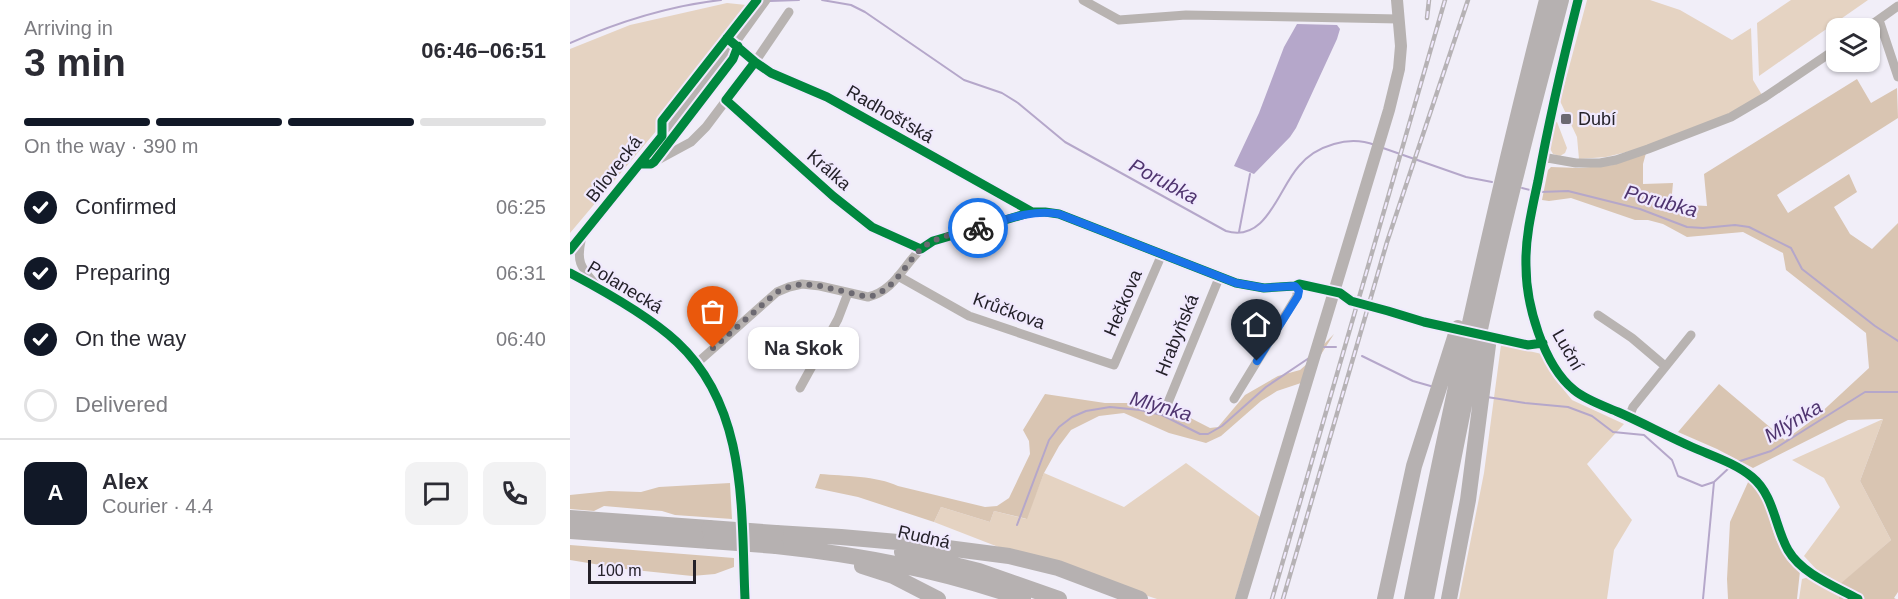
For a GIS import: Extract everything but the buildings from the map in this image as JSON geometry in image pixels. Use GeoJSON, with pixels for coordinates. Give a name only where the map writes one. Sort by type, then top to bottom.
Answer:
{"type":"FeatureCollection","features":[{"type":"Feature","properties":{"kind":"highway"},"geometry":{"type":"LineString","coordinates":[[1412,599],[1443,444],[1502,208],[1547,0]]}},
{"type":"Feature","properties":{"kind":"highway"},"geometry":{"type":"LineString","coordinates":[[1512,163],[1561,0]]}},
{"type":"Feature","properties":{"kind":"highway"},"geometry":{"type":"LineString","coordinates":[[1449,599],[1461,539],[1493,312],[1508,238],[1502,208]]}},
{"type":"Feature","properties":{"kind":"highway"},"geometry":{"type":"LineString","coordinates":[[1385,599],[1414,465],[1458,328],[1477,258],[1502,208]]}},
{"type":"Feature","properties":{"kind":"highway"},"geometry":{"type":"LineString","coordinates":[[1426,599],[1502,208]]}},
{"type":"Feature","properties":{"kind":"highway"},"geometry":{"type":"LineString","coordinates":[[570,518],[776,540],[909,543],[1009,556],[1058,568],[1140,599]]}},
{"type":"Feature","properties":{"kind":"highway"},"geometry":{"type":"LineString","coordinates":[[570,531],[709,534]]}},
{"type":"Feature","properties":{"kind":"highway"},"geometry":{"type":"LineString","coordinates":[[776,540],[877,570],[938,599]]}},
{"type":"Feature","properties":{"kind":"highway","name":"Rudná"},"geometry":{"type":"LineString","coordinates":[[776,540],[904,565],[974,582],[1023,599]]}},
{"type":"Feature","properties":{"kind":"highway","name":"Rudná"},"geometry":{"type":"LineString","coordinates":[[776,540],[842,541],[908,553],[979,571],[1059,599]]}},
{"type":"Feature","properties":{"kind":"street","name":"Bílovecká"},"geometry":{"type":"LineString","coordinates":[[570,250],[735,44],[766,0]]}},
{"type":"Feature","properties":{"kind":"street"},"geometry":{"type":"LineString","coordinates":[[1083,0],[1119,20],[1186,15],[1399,19]]}},
{"type":"Feature","properties":{"kind":"street"},"geometry":{"type":"LineString","coordinates":[[1241,599],[1399,69],[1401,46],[1397,0]]}},
{"type":"Feature","properties":{"kind":"street","name":"Luční"},"geometry":{"type":"LineString","coordinates":[[1578,0],[1558,80],[1527,239],[1528,292],[1543,343],[1557,370],[1574,391],[1717,456],[1747,474],[1758,483],[1764,493],[1795,559],[1814,574],[1858,599]]}},
{"type":"Feature","properties":{"kind":"street"},"geometry":{"type":"LineString","coordinates":[[1880,19],[1898,6]]}},
{"type":"Feature","properties":{"kind":"street"},"geometry":{"type":"LineString","coordinates":[[654,162],[691,142],[706,127],[789,12]]}},
{"type":"Feature","properties":{"kind":"street"},"geometry":{"type":"LineString","coordinates":[[1880,23],[1898,77]]}},
{"type":"Feature","properties":{"kind":"street","name":"Radhošťská"},"geometry":{"type":"LineString","coordinates":[[735,44],[771,73],[833,100],[1032,212]]}},
{"type":"Feature","properties":{"kind":"street"},"geometry":{"type":"LineString","coordinates":[[1542,157],[1576,164],[1600,163],[1648,149],[1731,117],[1826,56]]}},
{"type":"Feature","properties":{"kind":"street","name":"Králka"},"geometry":{"type":"LineString","coordinates":[[726,100],[872,228],[921,249]]}},
{"type":"Feature","properties":{"kind":"street"},"geometry":{"type":"LineString","coordinates":[[697,363],[777,292],[802,284],[868,297],[874,296],[890,287],[921,249],[933,241],[1032,212],[1045,212],[1059,214],[1219,278],[1253,287],[1295,286],[1299,291],[1298,296],[1234,399]]}},
{"type":"Feature","properties":{"kind":"street"},"geometry":{"type":"LineString","coordinates":[[570,245],[581,238]]}},
{"type":"Feature","properties":{"kind":"street"},"geometry":{"type":"LineString","coordinates":[[581,238],[578,253],[580,265],[597,286]]}},
{"type":"Feature","properties":{"kind":"street","name":"Hečkova"},"geometry":{"type":"LineString","coordinates":[[1114,365],[1162,254]]}},
{"type":"Feature","properties":{"kind":"street","name":"Polanecká"},"geometry":{"type":"LineString","coordinates":[[570,273],[597,286],[661,328],[697,363],[716,394],[730,431],[741,490],[742,521]]}},
{"type":"Feature","properties":{"kind":"street","name":"Krůčkova"},"geometry":{"type":"LineString","coordinates":[[898,276],[969,316],[1114,365]]}},
{"type":"Feature","properties":{"kind":"street","name":"Hrabyňská"},"geometry":{"type":"LineString","coordinates":[[1167,405],[1219,278]]}},
{"type":"Feature","properties":{"kind":"street"},"geometry":{"type":"LineString","coordinates":[[800,388],[838,319],[848,292]]}},
{"type":"Feature","properties":{"kind":"street"},"geometry":{"type":"LineString","coordinates":[[1598,315],[1632,338],[1665,366]]}},
{"type":"Feature","properties":{"kind":"street"},"geometry":{"type":"LineString","coordinates":[[1629,417],[1633,406],[1690,335]]}},
{"type":"Feature","properties":{"kind":"street"},"geometry":{"type":"LineString","coordinates":[[743,553],[745,599]]}},
{"type":"Feature","properties":{"kind":"shaded area"},"geometry":{"type":"Polygon","coordinates":[[[1587,0],[1650,0],[1680,10],[1732,40],[1751,28],[1753,80],[1762,95],[1726,116],[1639,149],[1606,157],[1579,159],[1577,137],[1560,101],[1587,0]]]}},
{"type":"Feature","properties":{"kind":"shaded area"},"geometry":{"type":"Polygon","coordinates":[[[1791,0],[1868,0],[1842,18],[1826,18],[1826,29],[1759,76],[1757,23],[1791,0]]]}},
{"type":"Feature","properties":{"kind":"shaded area"},"geometry":{"type":"Polygon","coordinates":[[[727,3],[756,6],[706,72],[570,233],[570,49],[630,25],[727,3]]]}},
{"type":"Feature","properties":{"kind":"shaded area"},"geometry":{"type":"Polygon","coordinates":[[[1297,24],[1337,25],[1340,29],[1296,128],[1254,174],[1234,166],[1259,113],[1284,47],[1297,24]]]}},
{"type":"Feature","properties":{"kind":"shaded area"},"geometry":{"type":"Polygon","coordinates":[[[1857,79],[1871,103],[1897,88],[1898,118],[1777,195],[1788,213],[1849,174],[1857,192],[1834,207],[1850,234],[1872,249],[1898,223],[1898,592],[1894,598],[1896,599],[1839,599],[1839,595],[1832,591],[1891,540],[1860,481],[1883,419],[1848,420],[1753,468],[1678,432],[1719,384],[1785,440],[1815,418],[1869,368],[1866,333],[1786,270],[1783,253],[1743,232],[1687,237],[1663,224],[1648,220],[1635,220],[1571,198],[1542,200],[1548,170],[1551,167],[1579,168],[1613,165],[1646,153],[1643,164],[1643,184],[1673,183],[1671,204],[1707,206],[1704,174],[1857,79]]]}},
{"type":"Feature","properties":{"kind":"shaded area"},"geometry":{"type":"Polygon","coordinates":[[[1557,122],[1567,148],[1560,156],[1553,154],[1549,147],[1554,123],[1557,122]]]}},
{"type":"Feature","properties":{"kind":"shaded area"},"geometry":{"type":"Polygon","coordinates":[[[1334,334],[1313,367],[1313,379],[1277,391],[1261,401],[1221,436],[1206,443],[1169,433],[1124,413],[1099,416],[1071,430],[1044,473],[1027,519],[994,511],[990,522],[941,507],[934,522],[858,497],[815,488],[820,474],[860,477],[985,507],[997,506],[1009,498],[1030,454],[1029,441],[1023,430],[1045,394],[1105,403],[1138,403],[1171,408],[1210,428],[1218,427],[1245,395],[1278,376],[1300,370],[1315,357],[1320,348],[1334,334]]]}},
{"type":"Feature","properties":{"kind":"shaded area"},"geometry":{"type":"Polygon","coordinates":[[[1501,345],[1542,354],[1555,379],[1572,400],[1624,424],[1587,464],[1632,520],[1614,550],[1607,599],[1459,599],[1484,473],[1501,345]]]}},
{"type":"Feature","properties":{"kind":"shaded area"},"geometry":{"type":"Polygon","coordinates":[[[1883,419],[1860,481],[1891,540],[1841,584],[1816,569],[1804,556],[1840,507],[1824,478],[1792,460],[1883,419]]]}},
{"type":"Feature","properties":{"kind":"shaded area"},"geometry":{"type":"Polygon","coordinates":[[[1186,463],[1260,517],[1235,599],[1157,599],[1001,548],[934,522],[941,507],[990,522],[994,511],[1026,519],[1044,473],[1124,507],[1186,463]]]}},
{"type":"Feature","properties":{"kind":"shaded area"},"geometry":{"type":"Polygon","coordinates":[[[1749,480],[1765,502],[1779,545],[1800,571],[1797,599],[1728,599],[1730,522],[1749,480]]]}},
{"type":"Feature","properties":{"kind":"shaded area"},"geometry":{"type":"Polygon","coordinates":[[[730,483],[732,519],[604,506],[594,511],[570,509],[570,495],[609,491],[641,492],[659,487],[730,483]]]}},
{"type":"Feature","properties":{"kind":"shaded area"},"geometry":{"type":"Polygon","coordinates":[[[570,545],[734,558],[734,567],[715,574],[692,576],[625,569],[570,560],[570,545]]]}},
{"type":"Feature","properties":{"kind":"shaded area"},"geometry":{"type":"Polygon","coordinates":[[[1809,577],[1839,595],[1839,599],[1799,599],[1802,579],[1809,577]]]}},
{"type":"Feature","properties":{"kind":"waterway","name":"Porubka"},"geometry":{"type":"LineString","coordinates":[[570,43],[644,16],[682,6],[721,0]]}},
{"type":"Feature","properties":{"kind":"waterway","name":"Porubka"},"geometry":{"type":"LineString","coordinates":[[752,0],[761,1]]}},
{"type":"Feature","properties":{"kind":"waterway","name":"Porubka"},"geometry":{"type":"LineString","coordinates":[[770,1],[799,0]]}},
{"type":"Feature","properties":{"kind":"waterway","name":"Porubka"},"geometry":{"type":"LineString","coordinates":[[822,0],[851,5],[865,12],[964,80],[1002,93],[1018,103],[1065,142],[1226,231],[1240,233],[1262,222],[1299,166],[1315,152],[1344,142],[1360,141],[1375,145]]}},
{"type":"Feature","properties":{"kind":"waterway","name":"Porubka"},"geometry":{"type":"LineString","coordinates":[[1383,148],[1466,177],[1492,182]]}},
{"type":"Feature","properties":{"kind":"waterway"},"geometry":{"type":"LineString","coordinates":[[1239,232],[1250,174]]}},
{"type":"Feature","properties":{"kind":"waterway","name":"Porubka"},"geometry":{"type":"LineString","coordinates":[[1522,188],[1534,191]]}},
{"type":"Feature","properties":{"kind":"waterway","name":"Porubka"},"geometry":{"type":"LineString","coordinates":[[1540,192],[1568,191],[1640,209],[1687,227],[1735,225],[1749,227],[1791,248],[1802,269],[1898,341]]}},
{"type":"Feature","properties":{"kind":"waterway","name":"Mlýnka"},"geometry":{"type":"LineString","coordinates":[[1323,347],[1336,347]]}},
{"type":"Feature","properties":{"kind":"waterway","name":"Mlýnka"},"geometry":{"type":"LineString","coordinates":[[1362,356],[1413,381],[1434,387]]}},
{"type":"Feature","properties":{"kind":"waterway","name":"Mlýnka"},"geometry":{"type":"LineString","coordinates":[[1017,525],[1049,440],[1059,427],[1072,417],[1086,411],[1110,407],[1140,410],[1162,415],[1200,434],[1208,434],[1222,426],[1266,387],[1309,358]]}},
{"type":"Feature","properties":{"kind":"waterway","name":"Mlýnka"},"geometry":{"type":"LineString","coordinates":[[1734,463],[1771,451],[1865,392],[1898,392]]}},
{"type":"Feature","properties":{"kind":"waterway","name":"Mlýnka"},"geometry":{"type":"LineString","coordinates":[[1487,397],[1568,407],[1592,416],[1613,432],[1644,435],[1672,460],[1678,476],[1702,486],[1714,482],[1730,467]]}},
{"type":"Feature","properties":{"kind":"waterway"},"geometry":{"type":"LineString","coordinates":[[1703,599],[1714,482]]}},
{"type":"Feature","properties":{"kind":"railway"},"geometry":{"type":"LineString","coordinates":[[1427,18],[1429,0]]}},
{"type":"Feature","properties":{"kind":"railway"},"geometry":{"type":"LineString","coordinates":[[1272,599],[1445,0]]}},
{"type":"Feature","properties":{"kind":"railway"},"geometry":{"type":"LineString","coordinates":[[1283,599],[1387,242],[1468,0]]}},
{"type":"Feature","properties":{"kind":"cycle path"},"geometry":{"type":"LineString","coordinates":[[570,250],[662,136],[662,121],[757,0]]}},
{"type":"Feature","properties":{"kind":"cycle path"},"geometry":{"type":"LineString","coordinates":[[1578,0],[1531,213],[1527,245],[1529,298],[1545,350],[1563,379],[1584,397],[1731,464],[1752,477],[1770,502],[1784,541],[1794,558],[1819,579],[1858,599]]}},
{"type":"Feature","properties":{"kind":"cycle path"},"geometry":{"type":"LineString","coordinates":[[727,38],[771,73],[827,97],[1032,212]]}},
{"type":"Feature","properties":{"kind":"cycle path"},"geometry":{"type":"LineString","coordinates":[[640,164],[654,162],[733,59],[738,46]]}},
{"type":"Feature","properties":{"kind":"cycle path"},"geometry":{"type":"LineString","coordinates":[[755,62],[726,100],[833,196],[872,227],[921,249],[933,241],[1032,212],[1059,214],[1236,283],[1264,288],[1299,284],[1340,293],[1351,301],[1424,322],[1528,345],[1543,343]]}},
{"type":"Feature","properties":{"kind":"cycle path"},"geometry":{"type":"LineString","coordinates":[[570,273],[626,304],[666,332],[700,368],[717,397],[729,429],[736,462],[743,531],[745,599]]}},
{"type":"Feature","properties":{"kind":"way so far"},"geometry":{"type":"LineString","coordinates":[[713,348],[777,292],[802,284],[868,297],[874,296],[890,287],[921,249],[933,241],[978,228]]}},
{"type":"Feature","properties":{"kind":"place","name":"Dubí"},"geometry":{"type":"Point","coordinates":[1566,119]}},
{"type":"Feature","properties":{"kind":"place","name":"Na Skok"},"geometry":{"type":"Point","coordinates":[713,348]}},
{"type":"Feature","properties":{"kind":"route"},"geometry":{"type":"LineString","coordinates":[[978,228],[1032,212],[1059,214],[1219,278],[1253,287],[1295,286],[1299,291],[1298,296],[1257,361]]}}]}
